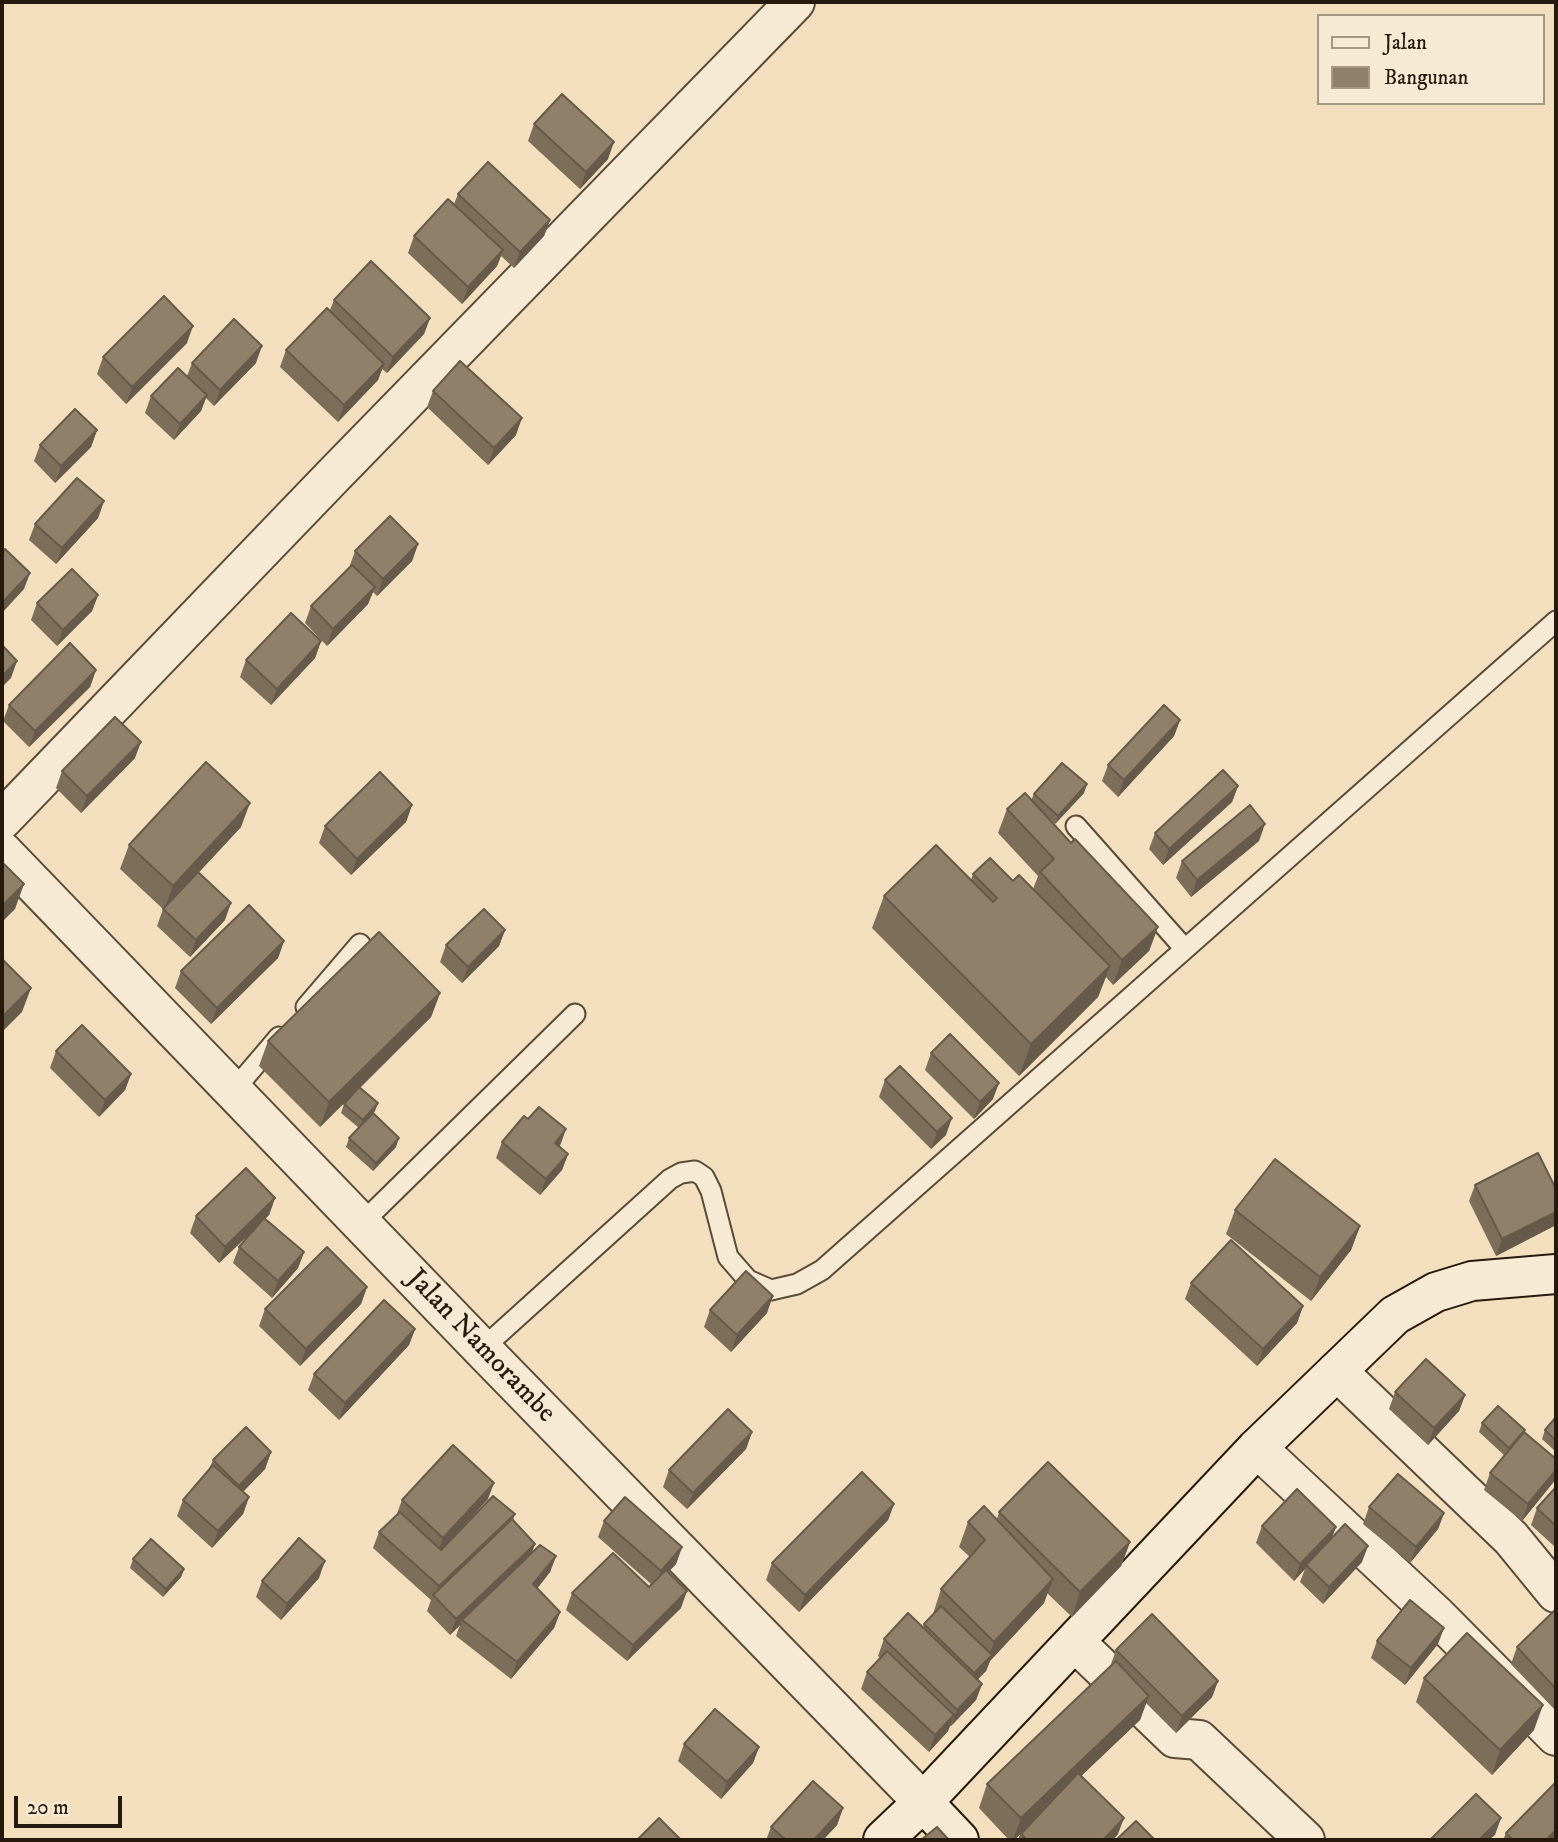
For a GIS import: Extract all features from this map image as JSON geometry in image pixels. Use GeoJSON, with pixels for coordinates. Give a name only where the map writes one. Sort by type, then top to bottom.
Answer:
{"type":"FeatureCollection","features":[{"type":"Feature","properties":{"kind":"street"},"geometry":{"type":"LineString","coordinates":[[2,820],[795,2]]}},
{"type":"Feature","properties":{"kind":"street","name":"Jalan Namorambe"},"geometry":{"type":"LineString","coordinates":[[2,851],[960,1840]]}},
{"type":"Feature","properties":{"kind":"street"},"geometry":{"type":"LineString","coordinates":[[883,1840],[923,1802],[1257,1448],[1395,1315],[1436,1293],[1472,1281],[1556,1273]]}},
{"type":"Feature","properties":{"kind":"street"},"geometry":{"type":"LineString","coordinates":[[1337,1371],[1511,1538],[1556,1593]]}},
{"type":"Feature","properties":{"kind":"street"},"geometry":{"type":"LineString","coordinates":[[1257,1448],[1436,1615],[1556,1736]]}},
{"type":"Feature","properties":{"kind":"street"},"geometry":{"type":"LineString","coordinates":[[1075,1642],[1175,1738],[1199,1740],[1306,1840]]}},
{"type":"Feature","properties":{"kind":"lane"},"geometry":{"type":"LineString","coordinates":[[482,1349],[681,1173],[695,1171],[704,1177],[711,1191],[728,1257],[748,1280],[771,1290],[797,1284],[822,1270],[1556,621]]}},
{"type":"Feature","properties":{"kind":"lane"},"geometry":{"type":"LineString","coordinates":[[1076,826],[1185,949]]}},
{"type":"Feature","properties":{"kind":"lane"},"geometry":{"type":"LineString","coordinates":[[233,1091],[360,944]]}},
{"type":"Feature","properties":{"kind":"lane"},"geometry":{"type":"LineString","coordinates":[[361,1224],[575,1014]]}},
{"type":"Feature","properties":{"kind":"building"},"geometry":{"type":"Polygon","coordinates":[[[562,94],[614,142],[586,172],[534,124],[562,94]]]}},
{"type":"Feature","properties":{"kind":"building"},"geometry":{"type":"Polygon","coordinates":[[[488,162],[550,220],[520,252],[458,194],[488,162]]]}},
{"type":"Feature","properties":{"kind":"building"},"geometry":{"type":"Polygon","coordinates":[[[448,199],[503,250],[468,287],[414,236],[448,199]]]}},
{"type":"Feature","properties":{"kind":"building"},"geometry":{"type":"Polygon","coordinates":[[[371,261],[430,318],[393,357],[334,300],[371,261]]]}},
{"type":"Feature","properties":{"kind":"building"},"geometry":{"type":"Polygon","coordinates":[[[164,296],[193,326],[132,387],[103,357],[164,296]]]}},
{"type":"Feature","properties":{"kind":"building"},"geometry":{"type":"Polygon","coordinates":[[[327,308],[384,364],[344,405],[286,350],[327,308]]]}},
{"type":"Feature","properties":{"kind":"building"},"geometry":{"type":"Polygon","coordinates":[[[234,319],[262,346],[220,390],[192,363],[234,319]]]}},
{"type":"Feature","properties":{"kind":"building"},"geometry":{"type":"Polygon","coordinates":[[[460,361],[522,418],[494,448],[433,391],[460,361]]]}},
{"type":"Feature","properties":{"kind":"building"},"geometry":{"type":"Polygon","coordinates":[[[178,368],[207,395],[180,424],[151,396],[178,368]]]}},
{"type":"Feature","properties":{"kind":"building"},"geometry":{"type":"Polygon","coordinates":[[[75,409],[97,430],[61,466],[40,445],[75,409]]]}},
{"type":"Feature","properties":{"kind":"building"},"geometry":{"type":"Polygon","coordinates":[[[77,478],[104,501],[62,548],[35,524],[77,478]]]}},
{"type":"Feature","properties":{"kind":"building"},"geometry":{"type":"Polygon","coordinates":[[[390,516],[418,544],[383,579],[355,551],[390,516]]]}},
{"type":"Feature","properties":{"kind":"building"},"geometry":{"type":"Polygon","coordinates":[[[5,549],[30,573],[2,603],[2,553],[5,549]]]}},
{"type":"Feature","properties":{"kind":"building"},"geometry":{"type":"Polygon","coordinates":[[[352,565],[375,587],[333,629],[311,606],[352,565]]]}},
{"type":"Feature","properties":{"kind":"building"},"geometry":{"type":"Polygon","coordinates":[[[72,569],[98,595],[63,630],[37,603],[72,569]]]}},
{"type":"Feature","properties":{"kind":"building"},"geometry":{"type":"Polygon","coordinates":[[[291,613],[321,641],[277,689],[246,660],[291,613]]]}},
{"type":"Feature","properties":{"kind":"building"},"geometry":{"type":"Polygon","coordinates":[[[70,643],[96,670],[35,731],[9,705],[70,643]]]}},
{"type":"Feature","properties":{"kind":"building"},"geometry":{"type":"Polygon","coordinates":[[[2,645],[17,661],[2,676],[2,645]]]}},
{"type":"Feature","properties":{"kind":"building"},"geometry":{"type":"Polygon","coordinates":[[[1164,705],[1180,720],[1124,780],[1108,765],[1164,705]]]}},
{"type":"Feature","properties":{"kind":"building"},"geometry":{"type":"Polygon","coordinates":[[[115,717],[141,742],[87,796],[62,771],[115,717]]]}},
{"type":"Feature","properties":{"kind":"building"},"geometry":{"type":"Polygon","coordinates":[[[206,762],[250,803],[173,886],[129,845],[206,762]]]}},
{"type":"Feature","properties":{"kind":"building"},"geometry":{"type":"Polygon","coordinates":[[[1062,763],[1087,784],[1058,816],[1034,794],[1062,763]]]}},
{"type":"Feature","properties":{"kind":"building"},"geometry":{"type":"Polygon","coordinates":[[[1223,770],[1238,786],[1169,849],[1155,833],[1223,770]]]}},
{"type":"Feature","properties":{"kind":"building"},"geometry":{"type":"Polygon","coordinates":[[[380,772],[412,805],[357,859],[325,826],[380,772]]]}},
{"type":"Feature","properties":{"kind":"building"},"geometry":{"type":"Polygon","coordinates":[[[1025,793],[1071,843],[1075,839],[1158,927],[1122,960],[1040,872],[1054,859],[1007,809],[1025,793]]]}},
{"type":"Feature","properties":{"kind":"building"},"geometry":{"type":"Polygon","coordinates":[[[1250,805],[1265,824],[1197,880],[1182,861],[1250,805]]]}},
{"type":"Feature","properties":{"kind":"building"},"geometry":{"type":"Polygon","coordinates":[[[936,845],[993,902],[997,898],[973,874],[990,858],[1013,881],[1019,875],[1110,966],[1031,1044],[884,896],[936,845]]]}},
{"type":"Feature","properties":{"kind":"building"},"geometry":{"type":"Polygon","coordinates":[[[4,864],[24,884],[2,906],[2,866],[4,864]]]}},
{"type":"Feature","properties":{"kind":"building"},"geometry":{"type":"Polygon","coordinates":[[[198,872],[231,903],[196,940],[163,909],[198,872]]]}},
{"type":"Feature","properties":{"kind":"building"},"geometry":{"type":"Polygon","coordinates":[[[249,905],[284,941],[217,1008],[181,971],[249,905]]]}},
{"type":"Feature","properties":{"kind":"building"},"geometry":{"type":"Polygon","coordinates":[[[484,909],[505,930],[468,967],[446,945],[484,909]]]}},
{"type":"Feature","properties":{"kind":"building"},"geometry":{"type":"Polygon","coordinates":[[[379,932],[440,993],[329,1102],[268,1041],[379,932]]]}},
{"type":"Feature","properties":{"kind":"building"},"geometry":{"type":"Polygon","coordinates":[[[2,959],[31,988],[2,1017],[2,959]]]}},
{"type":"Feature","properties":{"kind":"building"},"geometry":{"type":"Polygon","coordinates":[[[82,1025],[131,1074],[105,1100],[56,1051],[82,1025]]]}},
{"type":"Feature","properties":{"kind":"building"},"geometry":{"type":"Polygon","coordinates":[[[950,1034],[999,1083],[980,1102],[931,1053],[950,1034]]]}},
{"type":"Feature","properties":{"kind":"building"},"geometry":{"type":"Polygon","coordinates":[[[900,1066],[952,1118],[937,1132],[885,1080],[900,1066]]]}},
{"type":"Feature","properties":{"kind":"building"},"geometry":{"type":"Polygon","coordinates":[[[359,1087],[378,1103],[363,1120],[344,1104],[359,1087]]]}},
{"type":"Feature","properties":{"kind":"building"},"geometry":{"type":"Polygon","coordinates":[[[539,1107],[566,1129],[555,1143],[568,1154],[546,1179],[502,1142],[524,1116],[528,1119],[539,1107]]]}},
{"type":"Feature","properties":{"kind":"building"},"geometry":{"type":"Polygon","coordinates":[[[373,1113],[399,1138],[376,1163],[349,1138],[373,1113]]]}},
{"type":"Feature","properties":{"kind":"building"},"geometry":{"type":"Polygon","coordinates":[[[1538,1153],[1556,1189],[1556,1212],[1502,1239],[1475,1185],[1538,1153]]]}},
{"type":"Feature","properties":{"kind":"building"},"geometry":{"type":"Polygon","coordinates":[[[1275,1159],[1360,1226],[1320,1277],[1235,1210],[1275,1159]]]}},
{"type":"Feature","properties":{"kind":"building"},"geometry":{"type":"Polygon","coordinates":[[[246,1168],[275,1198],[225,1247],[196,1216],[246,1168]]]}},
{"type":"Feature","properties":{"kind":"building"},"geometry":{"type":"Polygon","coordinates":[[[264,1218],[304,1252],[278,1281],[239,1247],[264,1218]]]}},
{"type":"Feature","properties":{"kind":"building"},"geometry":{"type":"Polygon","coordinates":[[[1231,1240],[1303,1306],[1263,1349],[1191,1283],[1231,1240]]]}},
{"type":"Feature","properties":{"kind":"building"},"geometry":{"type":"Polygon","coordinates":[[[327,1247],[367,1287],[306,1349],[265,1309],[327,1247]]]}},
{"type":"Feature","properties":{"kind":"building"},"geometry":{"type":"Polygon","coordinates":[[[746,1271],[773,1296],[737,1335],[710,1310],[746,1271]]]}},
{"type":"Feature","properties":{"kind":"building"},"geometry":{"type":"Polygon","coordinates":[[[384,1300],[415,1329],[345,1403],[314,1374],[384,1300]]]}},
{"type":"Feature","properties":{"kind":"building"},"geometry":{"type":"Polygon","coordinates":[[[1426,1359],[1465,1395],[1434,1428],[1395,1392],[1426,1359]]]}},
{"type":"Feature","properties":{"kind":"building"},"geometry":{"type":"Polygon","coordinates":[[[1498,1406],[1525,1430],[1509,1448],[1482,1423],[1498,1406]]]}},
{"type":"Feature","properties":{"kind":"building"},"geometry":{"type":"Polygon","coordinates":[[[728,1409],[752,1432],[693,1493],[669,1470],[728,1409]]]}},
{"type":"Feature","properties":{"kind":"building"},"geometry":{"type":"Polygon","coordinates":[[[1556,1417],[1556,1441],[1545,1430],[1556,1417]]]}},
{"type":"Feature","properties":{"kind":"building"},"geometry":{"type":"Polygon","coordinates":[[[246,1427],[271,1452],[239,1486],[213,1460],[246,1427]]]}},
{"type":"Feature","properties":{"kind":"building"},"geometry":{"type":"Polygon","coordinates":[[[1524,1432],[1556,1459],[1556,1470],[1528,1504],[1490,1473],[1524,1432]]]}},
{"type":"Feature","properties":{"kind":"building"},"geometry":{"type":"Polygon","coordinates":[[[453,1445],[494,1483],[443,1538],[402,1500],[453,1445]]]}},
{"type":"Feature","properties":{"kind":"building"},"geometry":{"type":"Polygon","coordinates":[[[1048,1462],[1130,1542],[1080,1592],[999,1512],[1048,1462]]]}},
{"type":"Feature","properties":{"kind":"building"},"geometry":{"type":"Polygon","coordinates":[[[213,1465],[249,1497],[218,1531],[183,1500],[213,1465]]]}},
{"type":"Feature","properties":{"kind":"building"},"geometry":{"type":"Polygon","coordinates":[[[862,1472],[894,1504],[805,1595],[772,1563],[862,1472]]]}},
{"type":"Feature","properties":{"kind":"building"},"geometry":{"type":"Polygon","coordinates":[[[1398,1474],[1444,1513],[1416,1547],[1369,1507],[1398,1474]]]}},
{"type":"Feature","properties":{"kind":"building"},"geometry":{"type":"Polygon","coordinates":[[[1556,1487],[1556,1526],[1537,1508],[1556,1487]]]}},
{"type":"Feature","properties":{"kind":"building"},"geometry":{"type":"Polygon","coordinates":[[[1297,1489],[1336,1527],[1300,1564],[1262,1526],[1297,1489]]]}},
{"type":"Feature","properties":{"kind":"building"},"geometry":{"type":"Polygon","coordinates":[[[493,1496],[515,1514],[439,1586],[379,1532],[400,1512],[441,1550],[493,1496]]]}},
{"type":"Feature","properties":{"kind":"building"},"geometry":{"type":"Polygon","coordinates":[[[625,1497],[682,1547],[661,1571],[604,1521],[625,1497]]]}},
{"type":"Feature","properties":{"kind":"building"},"geometry":{"type":"Polygon","coordinates":[[[984,1506],[1053,1579],[994,1642],[941,1589],[985,1540],[968,1522],[984,1506]]]}},
{"type":"Feature","properties":{"kind":"building"},"geometry":{"type":"Polygon","coordinates":[[[512,1519],[535,1544],[456,1619],[433,1595],[512,1519]]]}},
{"type":"Feature","properties":{"kind":"building"},"geometry":{"type":"Polygon","coordinates":[[[1345,1524],[1368,1546],[1329,1587],[1306,1565],[1345,1524]]]}},
{"type":"Feature","properties":{"kind":"building"},"geometry":{"type":"Polygon","coordinates":[[[299,1538],[325,1561],[287,1604],[262,1581],[299,1538]]]}},
{"type":"Feature","properties":{"kind":"building"},"geometry":{"type":"Polygon","coordinates":[[[151,1539],[184,1569],[166,1589],[133,1559],[151,1539]]]}},
{"type":"Feature","properties":{"kind":"building"},"geometry":{"type":"Polygon","coordinates":[[[540,1545],[556,1556],[533,1584],[560,1612],[517,1662],[462,1620],[540,1545]]]}},
{"type":"Feature","properties":{"kind":"building"},"geometry":{"type":"Polygon","coordinates":[[[613,1553],[649,1587],[666,1570],[687,1591],[633,1645],[572,1593],[613,1553]]]}},
{"type":"Feature","properties":{"kind":"building"},"geometry":{"type":"Polygon","coordinates":[[[1410,1600],[1444,1628],[1411,1668],[1377,1641],[1410,1600]]]}},
{"type":"Feature","properties":{"kind":"building"},"geometry":{"type":"Polygon","coordinates":[[[941,1606],[992,1655],[974,1673],[924,1624],[941,1606]]]}},
{"type":"Feature","properties":{"kind":"building"},"geometry":{"type":"Polygon","coordinates":[[[1556,1609],[1556,1689],[1517,1647],[1556,1609]]]}},
{"type":"Feature","properties":{"kind":"building"},"geometry":{"type":"Polygon","coordinates":[[[908,1613],[982,1684],[957,1710],[884,1639],[908,1613]]]}},
{"type":"Feature","properties":{"kind":"building"},"geometry":{"type":"Polygon","coordinates":[[[1152,1614],[1218,1681],[1182,1716],[1116,1650],[1152,1614]]]}},
{"type":"Feature","properties":{"kind":"building"},"geometry":{"type":"Polygon","coordinates":[[[1467,1633],[1543,1705],[1500,1750],[1424,1678],[1467,1633]]]}},
{"type":"Feature","properties":{"kind":"building"},"geometry":{"type":"Polygon","coordinates":[[[887,1651],[954,1715],[935,1735],[867,1672],[887,1651]]]}},
{"type":"Feature","properties":{"kind":"building"},"geometry":{"type":"Polygon","coordinates":[[[1116,1661],[1149,1696],[1021,1818],[987,1784],[1116,1661]]]}},
{"type":"Feature","properties":{"kind":"building"},"geometry":{"type":"Polygon","coordinates":[[[715,1709],[759,1747],[727,1782],[684,1744],[715,1709]]]}},
{"type":"Feature","properties":{"kind":"building"},"geometry":{"type":"Polygon","coordinates":[[[1078,1773],[1124,1818],[1103,1840],[1027,1840],[1021,1834],[1078,1773]]]}},
{"type":"Feature","properties":{"kind":"building"},"geometry":{"type":"Polygon","coordinates":[[[813,1781],[843,1808],[814,1840],[786,1840],[771,1827],[813,1781]]]}},
{"type":"Feature","properties":{"kind":"building"},"geometry":{"type":"Polygon","coordinates":[[[1556,1782],[1556,1830],[1546,1840],[1513,1840],[1506,1833],[1556,1782]]]}},
{"type":"Feature","properties":{"kind":"building"},"geometry":{"type":"Polygon","coordinates":[[[1476,1794],[1501,1818],[1479,1840],[1430,1840],[1476,1794]]]}},
{"type":"Feature","properties":{"kind":"building"},"geometry":{"type":"Polygon","coordinates":[[[659,1818],[681,1840],[637,1840],[659,1818]]]}},
{"type":"Feature","properties":{"kind":"building"},"geometry":{"type":"Polygon","coordinates":[[[1136,1821],[1155,1840],[1116,1840],[1136,1821]]]}},
{"type":"Feature","properties":{"kind":"building"},"geometry":{"type":"Polygon","coordinates":[[[937,1827],[949,1840],[921,1840],[937,1827]]]}}]}
